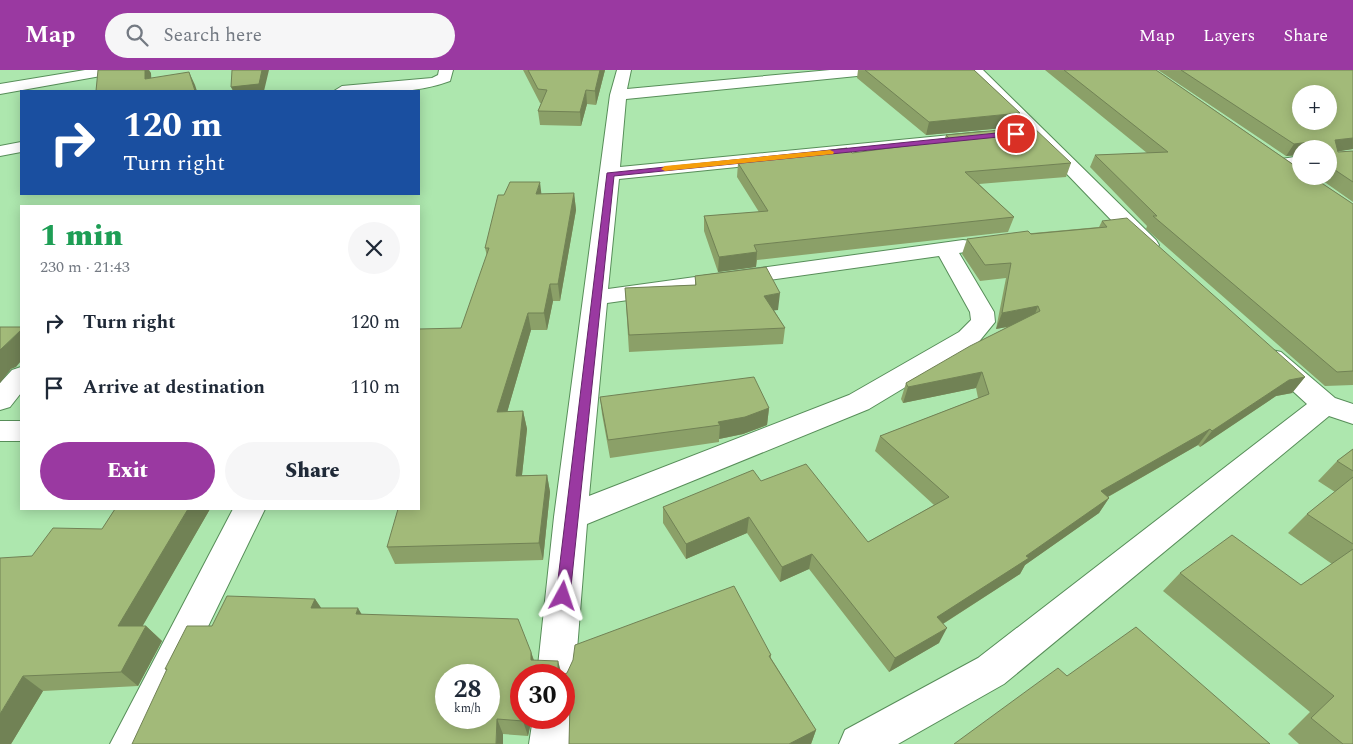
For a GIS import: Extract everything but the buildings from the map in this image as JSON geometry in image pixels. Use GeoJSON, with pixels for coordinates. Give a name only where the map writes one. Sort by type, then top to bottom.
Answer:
{"type":"FeatureCollection","features":[{"type":"Feature","properties":{"kind":"street"},"geometry":{"type":"LineString","coordinates":[[0,89],[112,70]]}},
{"type":"Feature","properties":{"kind":"street"},"geometry":{"type":"LineString","coordinates":[[352,90],[434,82],[445,78],[446,70]]}},
{"type":"Feature","properties":{"kind":"street"},"geometry":{"type":"LineString","coordinates":[[557,664],[570,517],[598,297],[618,95],[624,70]]}},
{"type":"Feature","properties":{"kind":"street"},"geometry":{"type":"LineString","coordinates":[[618,95],[819,73],[877,70]]}},
{"type":"Feature","properties":{"kind":"street"},"geometry":{"type":"LineString","coordinates":[[974,70],[1025,133],[1162,258]]}},
{"type":"Feature","properties":{"kind":"street"},"geometry":{"type":"LineString","coordinates":[[610,174],[995,136]]}},
{"type":"Feature","properties":{"kind":"street"},"geometry":{"type":"LineString","coordinates":[[0,151],[20,147]]}},
{"type":"Feature","properties":{"kind":"street"},"geometry":{"type":"LineString","coordinates":[[1282,164],[1292,163]]}},
{"type":"Feature","properties":{"kind":"street"},"geometry":{"type":"LineString","coordinates":[[1097,228],[1125,224]]}},
{"type":"Feature","properties":{"kind":"street"},"geometry":{"type":"LineString","coordinates":[[598,297],[984,244]]}},
{"type":"Feature","properties":{"kind":"street"},"geometry":{"type":"LineString","coordinates":[[570,517],[858,402],[968,338],[983,322],[982,312],[946,249]]}},
{"type":"Feature","properties":{"kind":"street"},"geometry":{"type":"LineString","coordinates":[[859,744],[990,672],[1339,409],[1258,345]]}},
{"type":"Feature","properties":{"kind":"street"},"geometry":{"type":"LineString","coordinates":[[0,400],[20,377]]}},
{"type":"Feature","properties":{"kind":"street"},"geometry":{"type":"LineString","coordinates":[[0,431],[20,431]]}},
{"type":"Feature","properties":{"kind":"street"},"geometry":{"type":"LineString","coordinates":[[130,744],[248,510]]}},
{"type":"Feature","properties":{"kind":"street"},"geometry":{"type":"LineString","coordinates":[[549,744],[551,729]]}},
{"type":"Feature","properties":{"kind":"slow traffic"},"geometry":{"type":"LineString","coordinates":[[665,169],[830,152]]}},
{"type":"Feature","properties":{"kind":"route"},"geometry":{"type":"LineString","coordinates":[[563,596],[570,517],[598,297],[610,174],[1016,134]]}}]}
